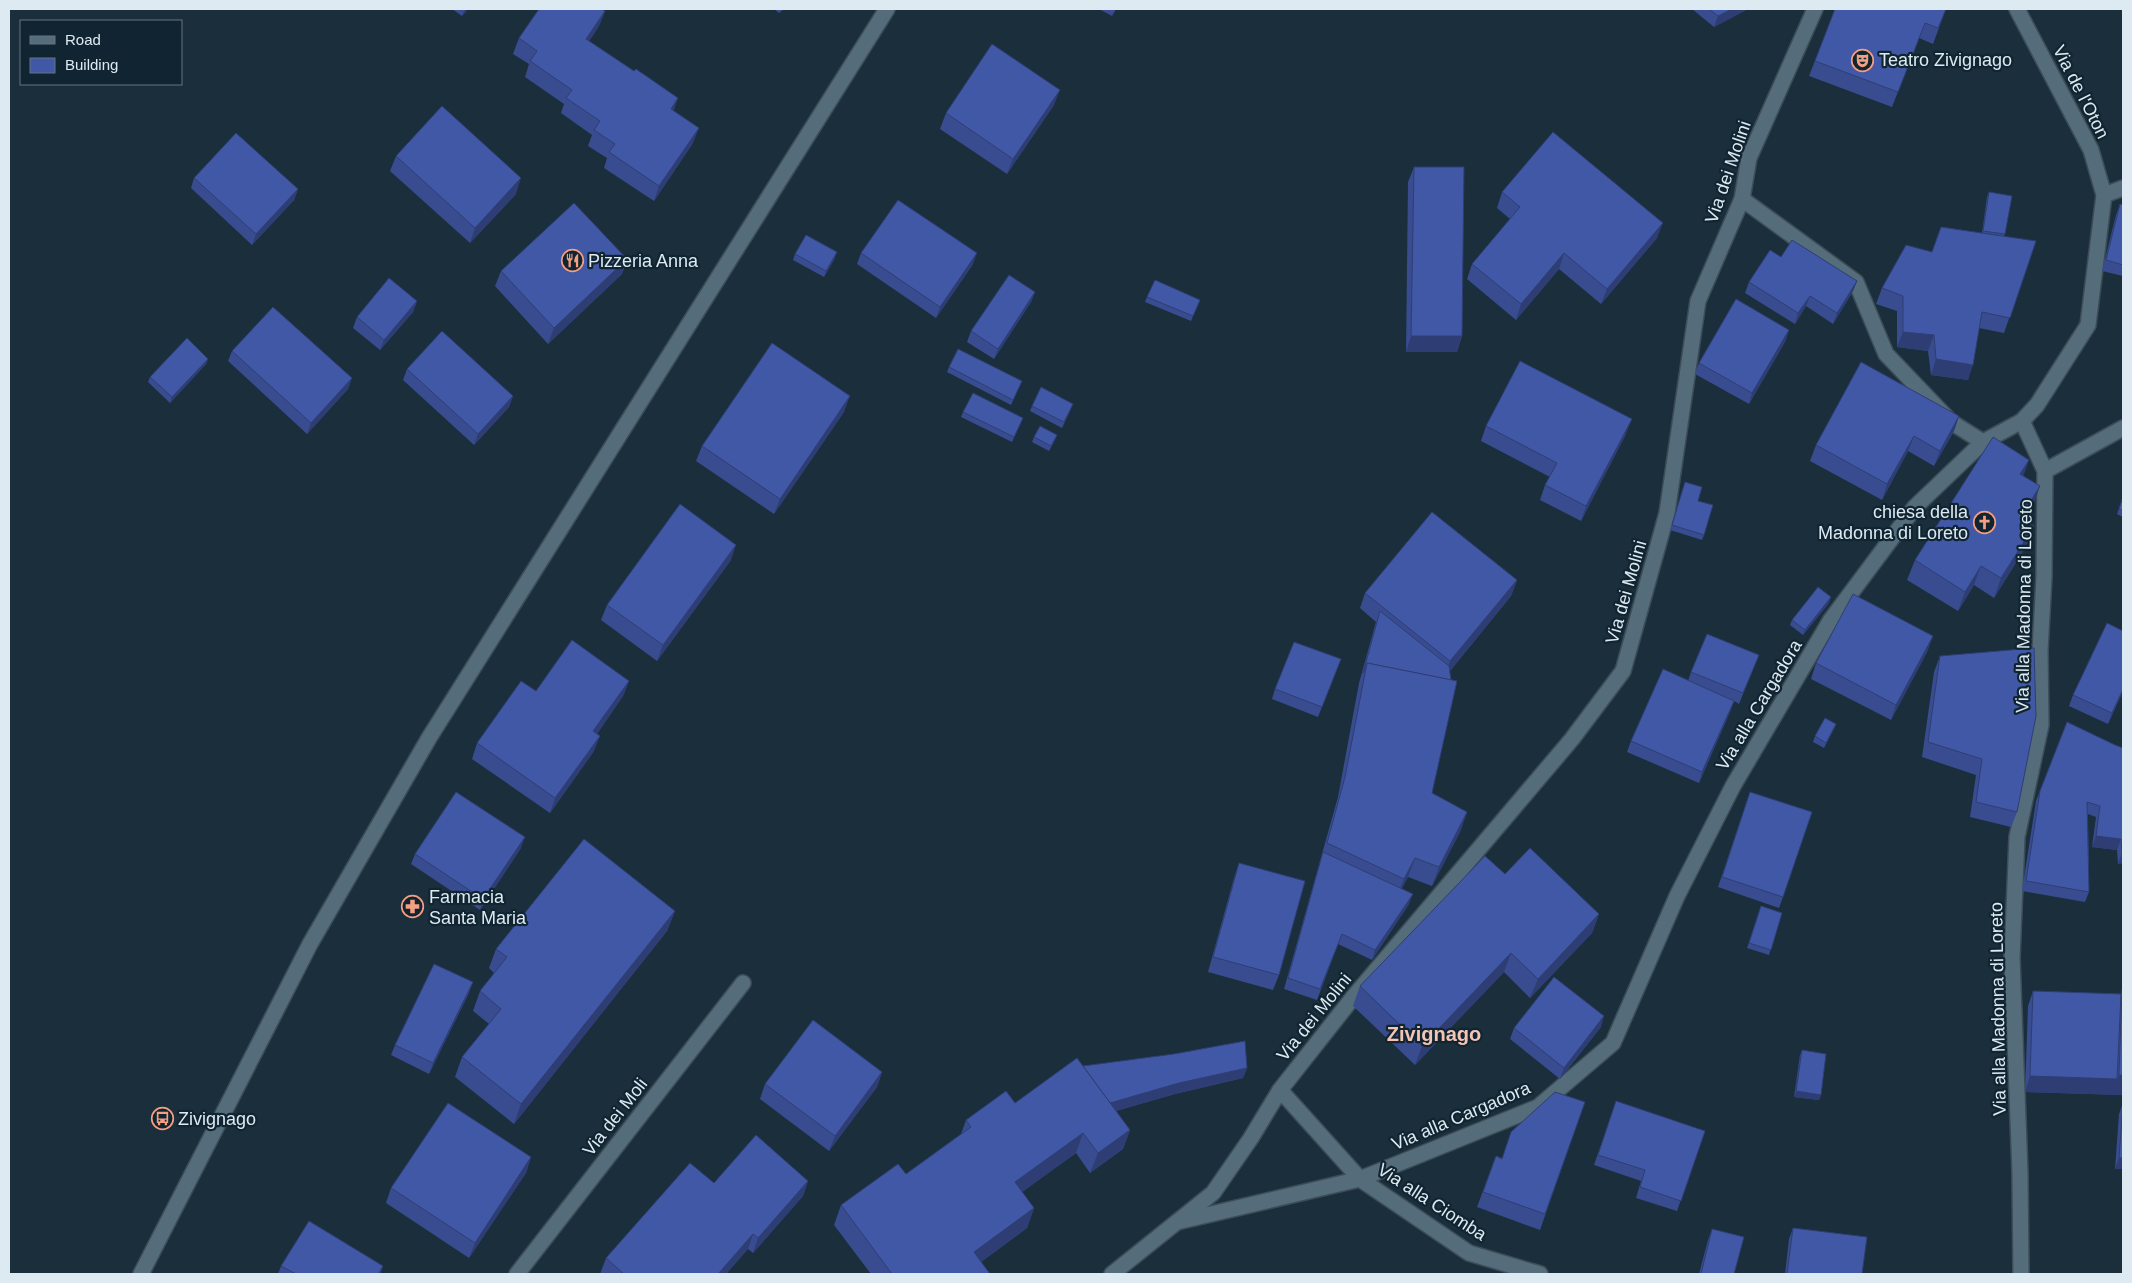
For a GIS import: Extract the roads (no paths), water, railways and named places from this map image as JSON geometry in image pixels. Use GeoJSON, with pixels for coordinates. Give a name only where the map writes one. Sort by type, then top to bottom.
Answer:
{"type":"FeatureCollection","features":[{"type":"Feature","properties":{"kind":"street"},"geometry":{"type":"LineString","coordinates":[[141,1274],[310,944],[429,738],[887,9]]}},
{"type":"Feature","properties":{"kind":"street","name":"Via dei Molini"},"geometry":{"type":"LineString","coordinates":[[1112,1274],[1213,1192],[1251,1138],[1280,1090],[1362,988],[1572,739],[1623,672],[1667,513],[1698,301],[1742,199],[1749,158],[1815,9]]}},
{"type":"Feature","properties":{"kind":"street","name":"Via de l'Oton"},"geometry":{"type":"LineString","coordinates":[[2017,9],[2090,150],[2104,195]]}},
{"type":"Feature","properties":{"kind":"street"},"geometry":{"type":"LineString","coordinates":[[2104,195],[2123,188]]}},
{"type":"Feature","properties":{"kind":"street","name":"Via alla Cargadora"},"geometry":{"type":"LineString","coordinates":[[1177,1222],[1360,1179],[1538,1107],[1613,1043],[1677,896],[1724,803],[1830,621],[1916,507],[1984,442],[2022,421],[2037,405],[2088,325],[2104,195]]}},
{"type":"Feature","properties":{"kind":"street"},"geometry":{"type":"LineString","coordinates":[[1742,199],[1856,282],[1886,354],[1951,422],[1984,442]]}},
{"type":"Feature","properties":{"kind":"street","name":"Via alla Madonna di Loreto"},"geometry":{"type":"LineString","coordinates":[[2021,1274],[2020,1173],[2012,958],[2017,837],[2042,725],[2040,650],[2044,577],[2045,471],[2022,421]]}},
{"type":"Feature","properties":{"kind":"street"},"geometry":{"type":"LineString","coordinates":[[2045,471],[2123,428]]}},
{"type":"Feature","properties":{"kind":"street","name":"Via dei Moli"},"geometry":{"type":"LineString","coordinates":[[517,1274],[743,983]]}},
{"type":"Feature","properties":{"kind":"street","name":"Via alla Ciomba"},"geometry":{"type":"LineString","coordinates":[[1280,1090],[1360,1179],[1469,1253],[1540,1274]]}},
{"type":"Feature","properties":{"kind":"place","name":"Teatro Zivignago"},"geometry":{"type":"Point","coordinates":[1863,60]}},
{"type":"Feature","properties":{"kind":"place","name":"Pizzeria Anna"},"geometry":{"type":"Point","coordinates":[572,261]}},
{"type":"Feature","properties":{"kind":"place","name":"chiesa della Madonna di Loreto"},"geometry":{"type":"Point","coordinates":[1984,522]}},
{"type":"Feature","properties":{"kind":"place","name":"Farmacia Santa Maria"},"geometry":{"type":"Point","coordinates":[413,907]}},
{"type":"Feature","properties":{"kind":"place","name":"Zivignago"},"geometry":{"type":"Point","coordinates":[162,1119]}},
{"type":"Feature","properties":{"kind":"district","name":"Zivignago"},"geometry":{"type":"Point","coordinates":[1434,1034]}}]}
